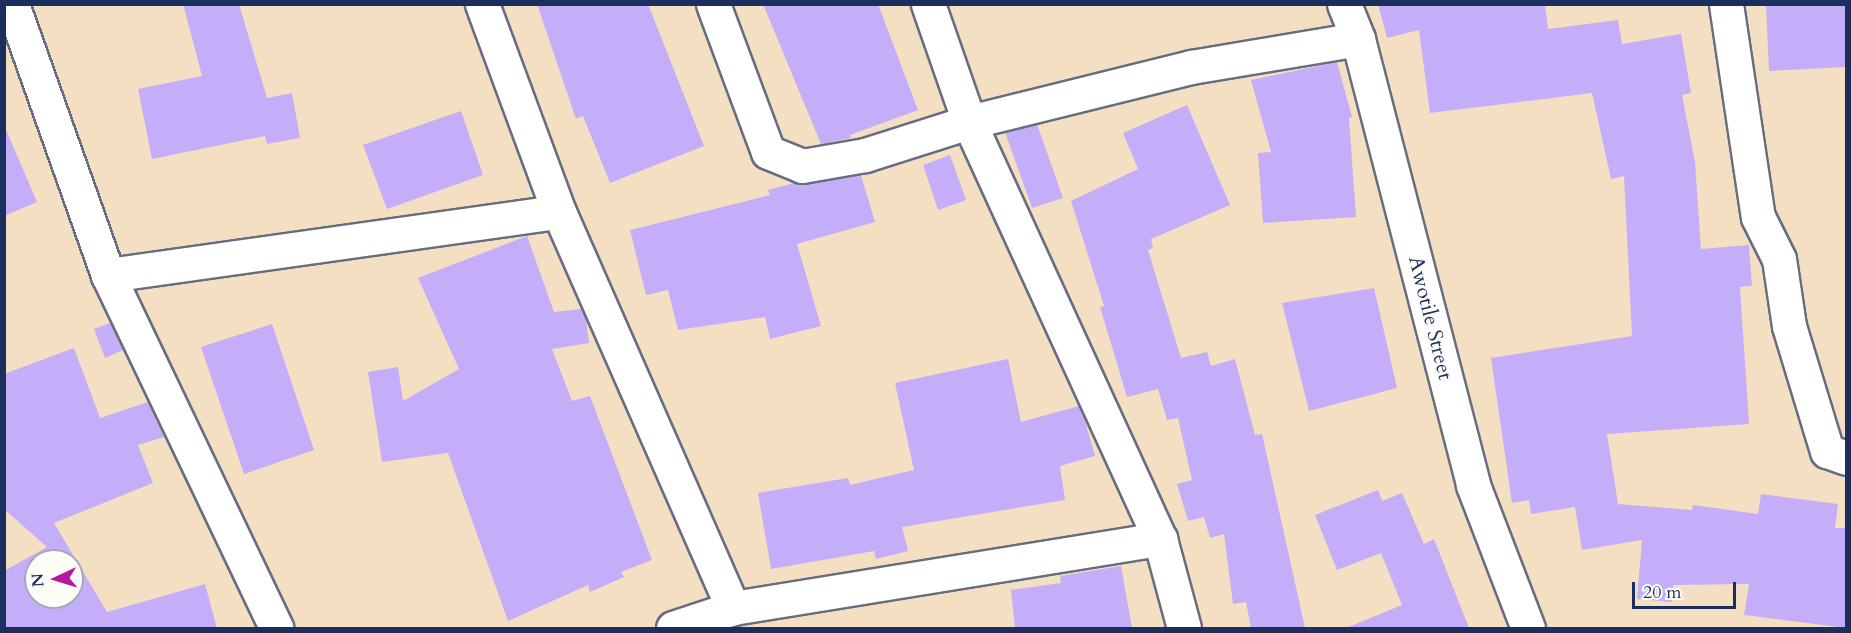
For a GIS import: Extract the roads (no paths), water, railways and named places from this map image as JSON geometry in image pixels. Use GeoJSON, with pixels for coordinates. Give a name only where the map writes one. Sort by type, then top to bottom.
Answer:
{"type":"FeatureCollection","features":[{"type":"Feature","properties":{"kind":"street"},"geometry":{"type":"LineString","coordinates":[[482,4],[559,212],[733,608]]}},
{"type":"Feature","properties":{"kind":"street"},"geometry":{"type":"LineString","coordinates":[[713,4],[768,152],[802,166],[865,154],[969,122],[1191,67],[1358,39]]}},
{"type":"Feature","properties":{"kind":"street"},"geometry":{"type":"LineString","coordinates":[[928,4],[969,122],[1160,539],[1184,628]]}},
{"type":"Feature","properties":{"kind":"street","name":"Awotile Street"},"geometry":{"type":"LineString","coordinates":[[1344,4],[1358,39],[1473,485],[1528,628]]}},
{"type":"Feature","properties":{"kind":"street"},"geometry":{"type":"LineString","coordinates":[[1726,4],[1758,218],[1779,259],[1790,326],[1827,451],[1846,459]]}},
{"type":"Feature","properties":{"kind":"street"},"geometry":{"type":"LineString","coordinates":[[12,24],[108,275],[276,628]]}},
{"type":"Feature","properties":{"kind":"street"},"geometry":{"type":"LineString","coordinates":[[108,275],[559,212]]}},
{"type":"Feature","properties":{"kind":"street"},"geometry":{"type":"LineString","coordinates":[[673,628],[733,608],[1160,539]]}}]}
